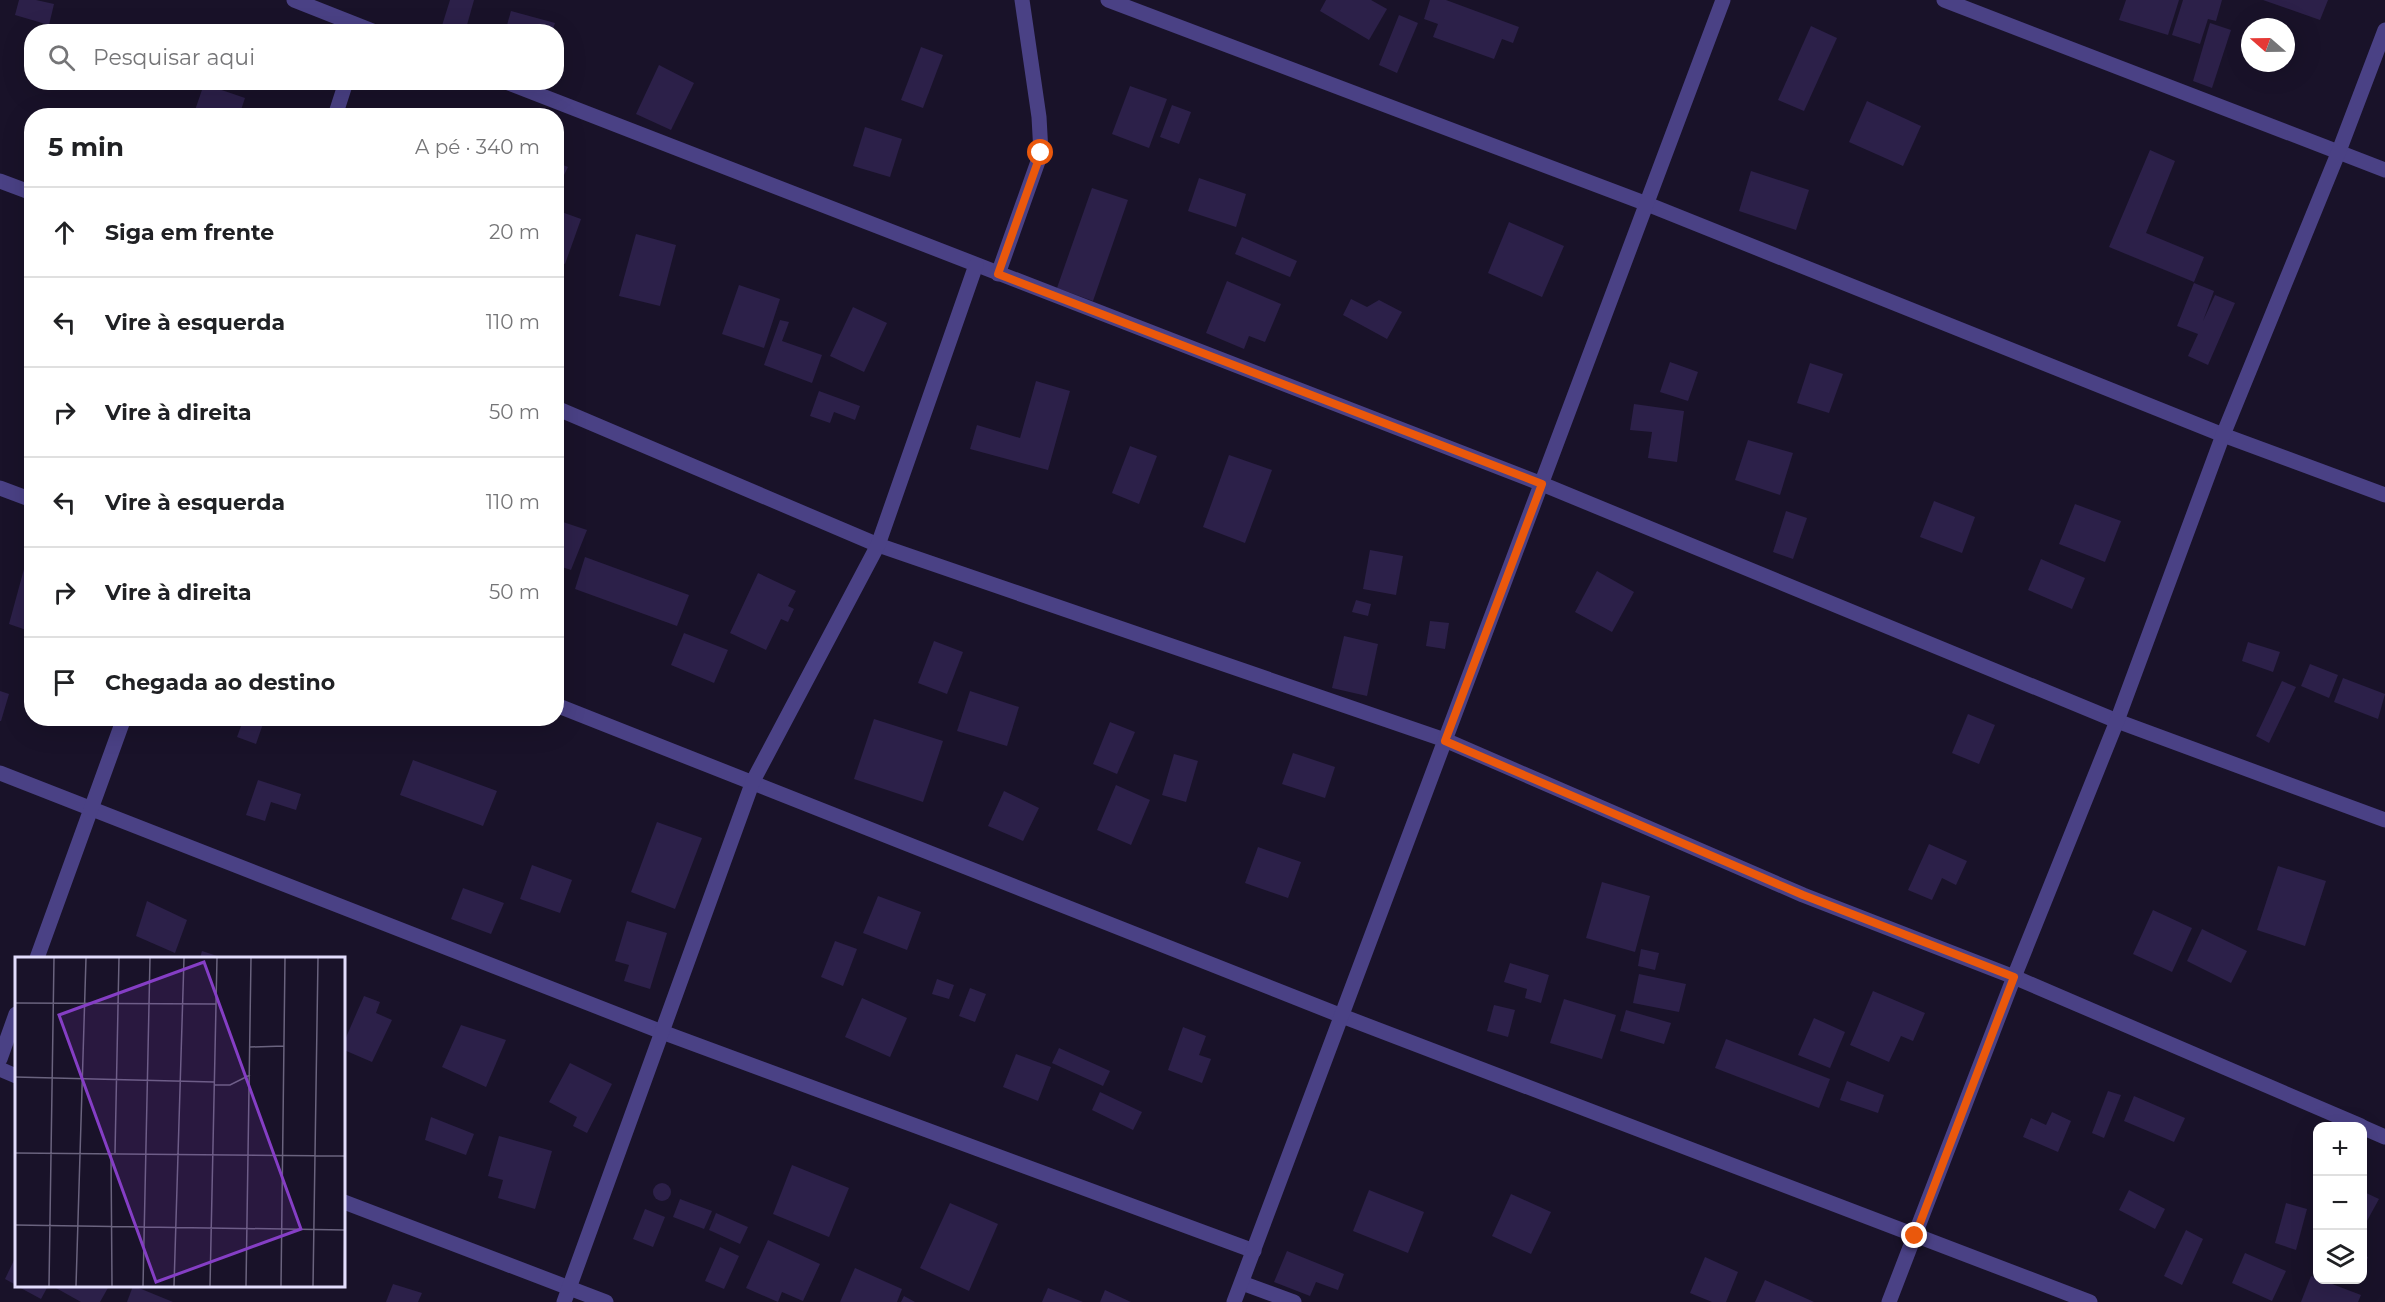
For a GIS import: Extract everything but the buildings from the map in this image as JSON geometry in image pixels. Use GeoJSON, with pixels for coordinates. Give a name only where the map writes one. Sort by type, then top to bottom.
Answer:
{"type":"FeatureCollection","features":[{"type":"Feature","properties":{"kind":"street"},"geometry":{"type":"LineString","coordinates":[[294,0],[352,24]]}},
{"type":"Feature","properties":{"kind":"street"},"geometry":{"type":"LineString","coordinates":[[998,274],[1041,153],[1039,117],[1022,0]]}},
{"type":"Feature","properties":{"kind":"street"},"geometry":{"type":"LineString","coordinates":[[1108,0],[1647,204],[2223,435],[2385,495]]}},
{"type":"Feature","properties":{"kind":"street"},"geometry":{"type":"LineString","coordinates":[[1234,1302],[1723,0]]}},
{"type":"Feature","properties":{"kind":"street"},"geometry":{"type":"LineString","coordinates":[[1944,0],[2385,170]]}},
{"type":"Feature","properties":{"kind":"street"},"geometry":{"type":"LineString","coordinates":[[1889,1302],[2014,977],[2117,721],[2223,435],[2339,152],[2385,30]]}},
{"type":"Feature","properties":{"kind":"street"},"geometry":{"type":"LineString","coordinates":[[338,108],[343,90]]}},
{"type":"Feature","properties":{"kind":"street"},"geometry":{"type":"LineString","coordinates":[[527,90],[1542,484],[2117,721],[2385,820]]}},
{"type":"Feature","properties":{"kind":"street"},"geometry":{"type":"LineString","coordinates":[[0,181],[24,191]]}},
{"type":"Feature","properties":{"kind":"street"},"geometry":{"type":"LineString","coordinates":[[566,1295],[753,781],[878,545],[976,265]]}},
{"type":"Feature","properties":{"kind":"street"},"geometry":{"type":"LineString","coordinates":[[564,411],[878,545],[1445,741],[1803,895],[2014,977],[2350,1122]]}},
{"type":"Feature","properties":{"kind":"street"},"geometry":{"type":"LineString","coordinates":[[0,488],[24,497]]}},
{"type":"Feature","properties":{"kind":"street"},"geometry":{"type":"LineString","coordinates":[[564,708],[1342,1016],[2090,1302]]}},
{"type":"Feature","properties":{"kind":"street"},"geometry":{"type":"LineString","coordinates":[[37,957],[121,726]]}},
{"type":"Feature","properties":{"kind":"street"},"geometry":{"type":"LineString","coordinates":[[0,773],[92,811],[662,1032],[1254,1251]]}},
{"type":"Feature","properties":{"kind":"street"},"geometry":{"type":"LineString","coordinates":[[0,1059],[15,1017]]}},
{"type":"Feature","properties":{"kind":"street"},"geometry":{"type":"LineString","coordinates":[[0,1070],[15,1076]]}},
{"type":"Feature","properties":{"kind":"street"},"geometry":{"type":"LineString","coordinates":[[2367,1129],[2385,1137]]}},
{"type":"Feature","properties":{"kind":"street"},"geometry":{"type":"LineString","coordinates":[[345,1202],[566,1295],[606,1302]]}},
{"type":"Feature","properties":{"kind":"street"},"geometry":{"type":"LineString","coordinates":[[1242,1283],[1294,1302]]}},
{"type":"Feature","properties":{"kind":"route"},"geometry":{"type":"LineString","coordinates":[[1041,153],[998,274],[1542,484],[1445,741],[1803,895],[2014,977],[1915,1236]]}}]}
